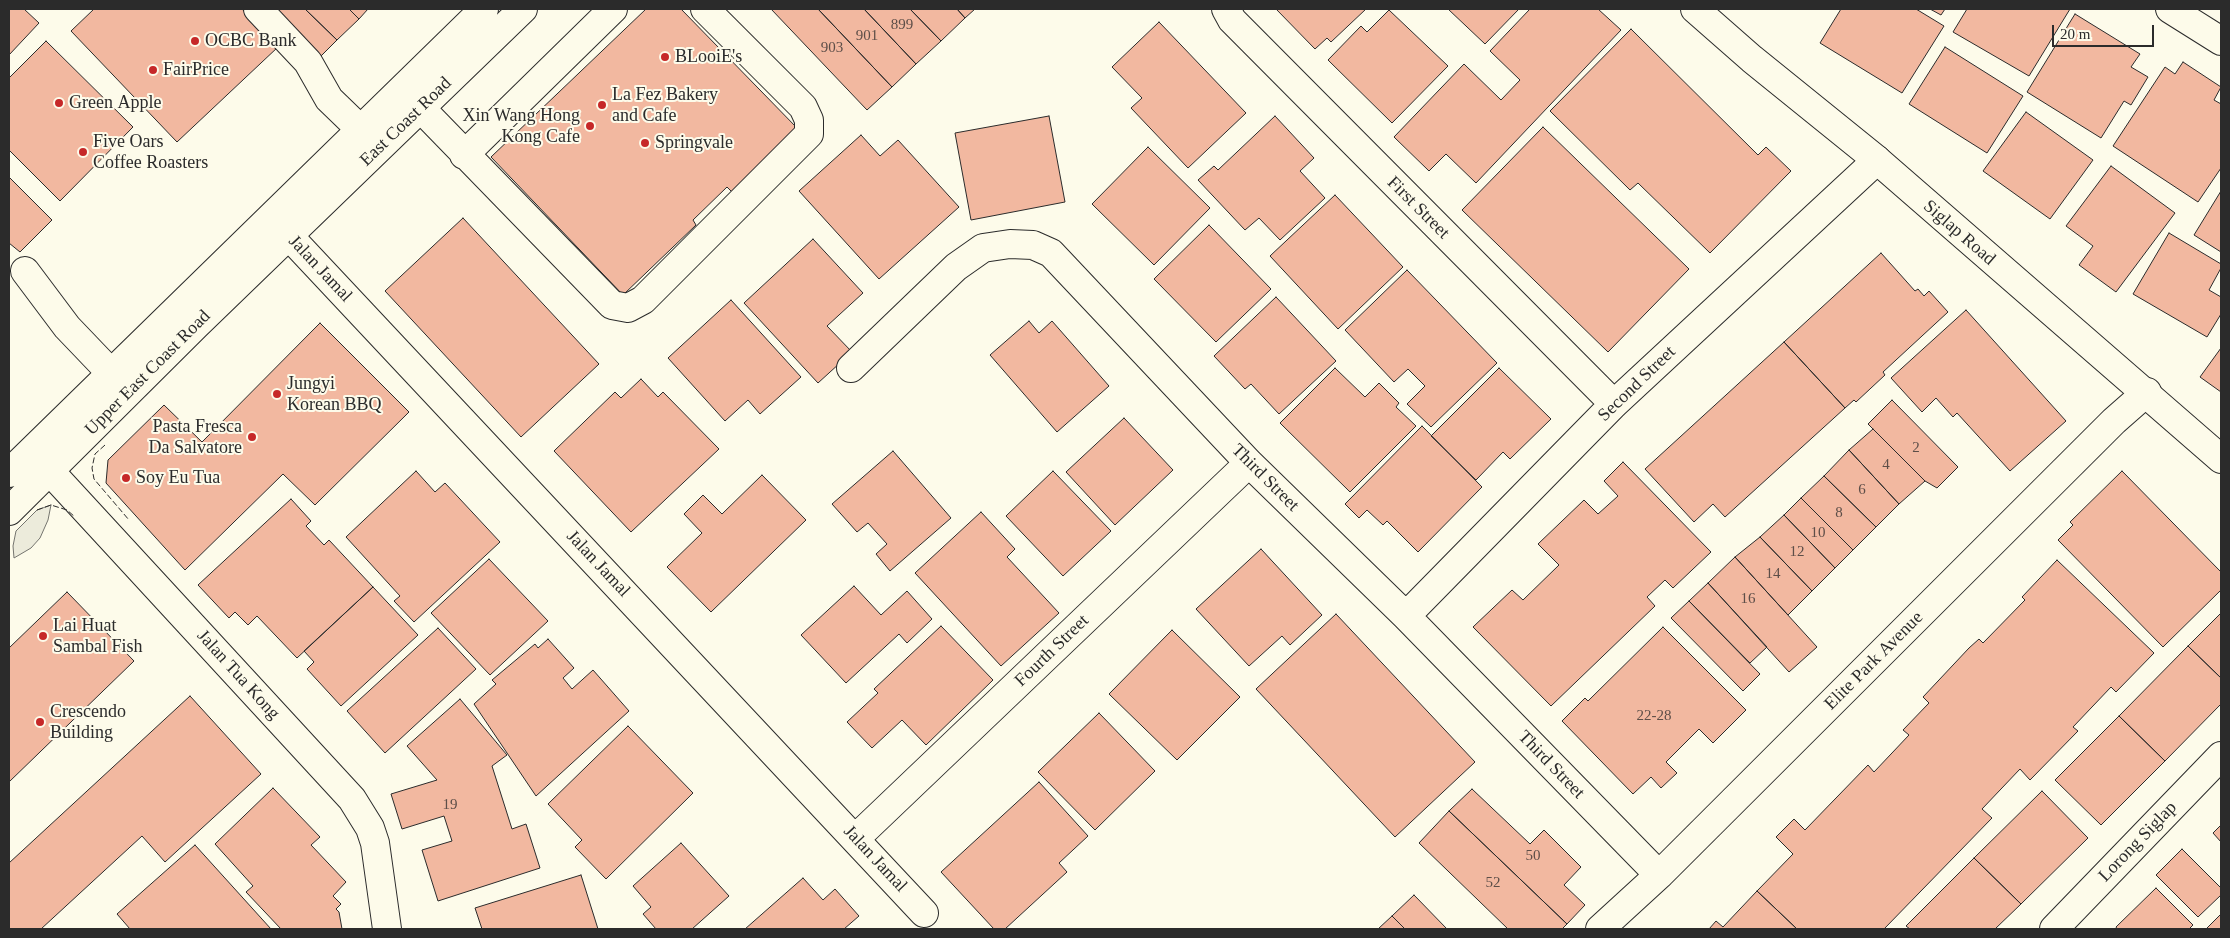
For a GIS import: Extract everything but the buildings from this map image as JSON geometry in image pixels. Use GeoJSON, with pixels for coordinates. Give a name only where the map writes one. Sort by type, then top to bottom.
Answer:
{"type":"FeatureCollection","features":[{"type":"Feature","properties":{"kind":"street"},"geometry":{"type":"LineString","coordinates":[[258,9],[308,62],[329,99],[360,129]]}},
{"type":"Feature","properties":{"kind":"street","name":"East Coast Road"},"geometry":{"type":"LineString","coordinates":[[271,216],[484,9]]}},
{"type":"Feature","properties":{"kind":"street","name":"East Coast Road"},"geometry":{"type":"LineString","coordinates":[[289,236],[523,9]]}},
{"type":"Feature","properties":{"kind":"street"},"geometry":{"type":"LineString","coordinates":[[464,155],[613,9]]}},
{"type":"Feature","properties":{"kind":"street"},"geometry":{"type":"LineString","coordinates":[[401,88],[612,306],[628,308],[643,300],[809,134],[809,120],[803,107],[705,9]]}},
{"type":"Feature","properties":{"kind":"street","name":"First Street"},"geometry":{"type":"LineString","coordinates":[[1226,9],[1232,20],[1614,404]]}},
{"type":"Feature","properties":{"kind":"street","name":"Siglap Road"},"geometry":{"type":"LineString","coordinates":[[1695,9],[1752,59],[1877,160],[2221,459]]}},
{"type":"Feature","properties":{"kind":"street"},"geometry":{"type":"LineString","coordinates":[[2170,9],[2221,41]]}},
{"type":"Feature","properties":{"kind":"street","name":"Second Street"},"geometry":{"type":"LineString","coordinates":[[1406,616],[1614,404],[1877,160]]}},
{"type":"Feature","properties":{"kind":"street","name":"Jalan Jamal"},"geometry":{"type":"LineString","coordinates":[[271,216],[856,838],[924,913]]}},
{"type":"Feature","properties":{"kind":"street","name":"Upper East Coast Road"},"geometry":{"type":"LineString","coordinates":[[9,474],[271,216]]}},
{"type":"Feature","properties":{"kind":"street","name":"Upper East Coast Road"},"geometry":{"type":"LineString","coordinates":[[9,511],[289,236]]}},
{"type":"Feature","properties":{"kind":"street","name":"Third Street"},"geometry":{"type":"LineString","coordinates":[[851,368],[956,267],[983,248],[1010,244],[1033,245],[1051,254],[1249,463],[1406,616],[1659,875]]}},
{"type":"Feature","properties":{"kind":"street"},"geometry":{"type":"LineString","coordinates":[[25,271],[67,327],[111,373]]}},
{"type":"Feature","properties":{"kind":"street","name":"Elite Park Avenue"},"geometry":{"type":"LineString","coordinates":[[1600,929],[1659,875],[2114,421],[2146,392]]}},
{"type":"Feature","properties":{"kind":"street","name":"Jalan Tua Kong"},"geometry":{"type":"LineString","coordinates":[[31,451],[352,799],[370,828],[375,843],[387,929]]}},
{"type":"Feature","properties":{"kind":"street","name":"Fourth Street"},"geometry":{"type":"LineString","coordinates":[[856,838],[1249,463]]}},
{"type":"Feature","properties":{"kind":"street","name":"Lorong Siglap"},"geometry":{"type":"LineString","coordinates":[[2054,929],[2221,756]]}},
{"type":"Feature","properties":{"kind":"shaded area"},"geometry":{"type":"Polygon","coordinates":[[[51,505],[48,520],[40,538],[31,548],[14,558],[13,546],[16,531],[37,510],[51,505]]]}},
{"type":"Feature","properties":{"kind":"fence"},"geometry":{"type":"LineString","coordinates":[[105,445],[95,454],[92,468],[94,479],[129,520]]}},
{"type":"Feature","properties":{"kind":"fence"},"geometry":{"type":"LineString","coordinates":[[37,510],[51,505],[67,510],[75,517]]}},
{"type":"Feature","properties":{"kind":"place","name":"OCBC Bank"},"geometry":{"type":"Point","coordinates":[195,41]}},
{"type":"Feature","properties":{"kind":"place","name":"BLooiE's"},"geometry":{"type":"Point","coordinates":[665,57]}},
{"type":"Feature","properties":{"kind":"place","name":"FairPrice"},"geometry":{"type":"Point","coordinates":[153,70]}},
{"type":"Feature","properties":{"kind":"place","name":"Green Apple"},"geometry":{"type":"Point","coordinates":[59,103]}},
{"type":"Feature","properties":{"kind":"place","name":"La Fez Bakery and Cafe"},"geometry":{"type":"Point","coordinates":[602,105]}},
{"type":"Feature","properties":{"kind":"place","name":"Xin Wang Hong Kong Cafe"},"geometry":{"type":"Point","coordinates":[590,126]}},
{"type":"Feature","properties":{"kind":"place","name":"Springvale"},"geometry":{"type":"Point","coordinates":[645,143]}},
{"type":"Feature","properties":{"kind":"place","name":"Five Oars Coffee Roasters"},"geometry":{"type":"Point","coordinates":[83,152]}},
{"type":"Feature","properties":{"kind":"place","name":"Jungyi Korean BBQ"},"geometry":{"type":"Point","coordinates":[277,394]}},
{"type":"Feature","properties":{"kind":"place","name":"Pasta Fresca Da Salvatore"},"geometry":{"type":"Point","coordinates":[252,437]}},
{"type":"Feature","properties":{"kind":"place","name":"Soy Eu Tua"},"geometry":{"type":"Point","coordinates":[126,478]}},
{"type":"Feature","properties":{"kind":"place","name":"Lai Huat Sambal Fish"},"geometry":{"type":"Point","coordinates":[43,636]}},
{"type":"Feature","properties":{"kind":"place","name":"Crescendo Building"},"geometry":{"type":"Point","coordinates":[40,722]}}]}
